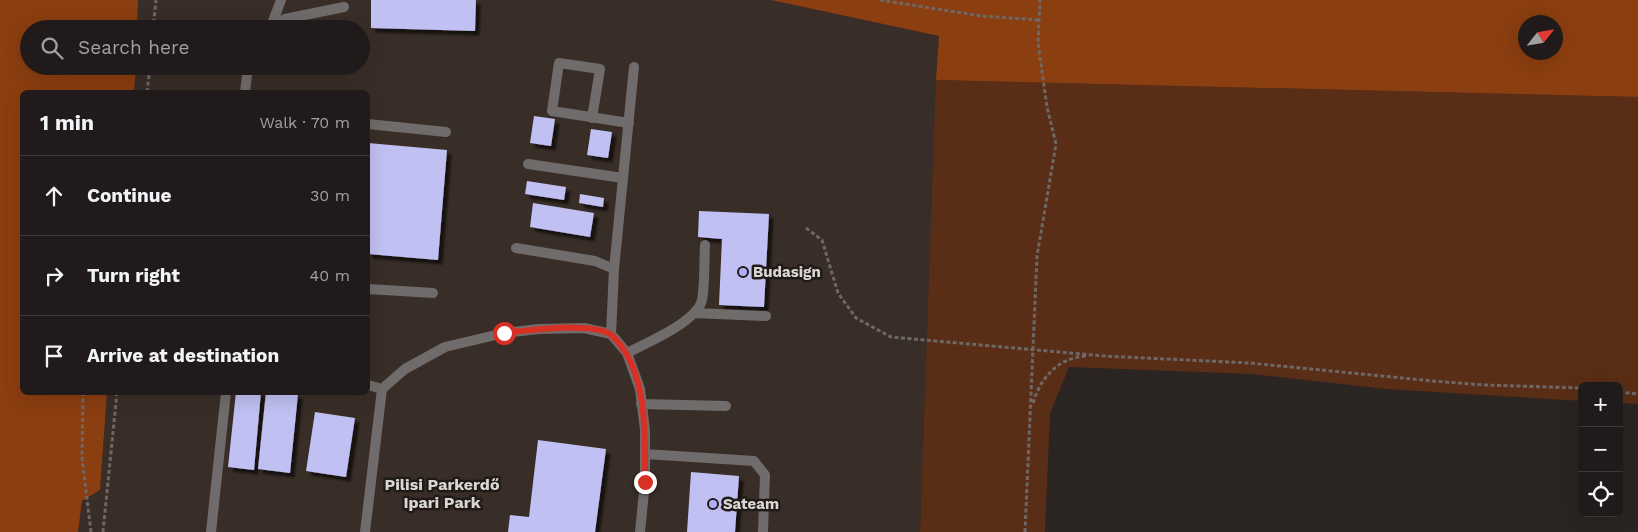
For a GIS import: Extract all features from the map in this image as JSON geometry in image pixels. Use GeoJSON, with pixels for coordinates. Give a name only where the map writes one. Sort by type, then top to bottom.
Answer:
{"type":"FeatureCollection","features":[{"type":"Feature","properties":{"kind":"lane"},"geometry":{"type":"LineString","coordinates":[[273,20],[280,0]]}},
{"type":"Feature","properties":{"kind":"lane"},"geometry":{"type":"LineString","coordinates":[[284,20],[344,7]]}},
{"type":"Feature","properties":{"kind":"lane"},"geometry":{"type":"LineString","coordinates":[[592,118],[600,69],[559,62],[552,111],[592,118],[629,123]]}},
{"type":"Feature","properties":{"kind":"lane"},"geometry":{"type":"LineString","coordinates":[[611,334],[614,269],[634,67]]}},
{"type":"Feature","properties":{"kind":"lane"},"geometry":{"type":"LineString","coordinates":[[246,90],[247,75]]}},
{"type":"Feature","properties":{"kind":"lane"},"geometry":{"type":"LineString","coordinates":[[370,124],[446,132]]}},
{"type":"Feature","properties":{"kind":"lane"},"geometry":{"type":"LineString","coordinates":[[528,164],[623,178]]}},
{"type":"Feature","properties":{"kind":"lane"},"geometry":{"type":"LineString","coordinates":[[627,353],[680,324],[694,312],[702,301],[705,245]]}},
{"type":"Feature","properties":{"kind":"lane"},"geometry":{"type":"LineString","coordinates":[[516,248],[595,261],[614,269]]}},
{"type":"Feature","properties":{"kind":"lane"},"geometry":{"type":"LineString","coordinates":[[370,289],[433,293]]}},
{"type":"Feature","properties":{"kind":"lane"},"geometry":{"type":"LineString","coordinates":[[694,312],[766,316]]}},
{"type":"Feature","properties":{"kind":"lane"},"geometry":{"type":"LineString","coordinates":[[365,532],[382,389],[405,368],[445,347],[504,333],[539,329],[584,328],[611,334],[627,353],[640,389],[645,430],[645,482],[640,532]]}},
{"type":"Feature","properties":{"kind":"lane"},"geometry":{"type":"LineString","coordinates":[[370,386],[382,389]]}},
{"type":"Feature","properties":{"kind":"lane"},"geometry":{"type":"LineString","coordinates":[[210,532],[226,395]]}},
{"type":"Feature","properties":{"kind":"lane"},"geometry":{"type":"LineString","coordinates":[[641,404],[726,406]]}},
{"type":"Feature","properties":{"kind":"lane"},"geometry":{"type":"LineString","coordinates":[[645,454],[754,461],[765,475],[763,532]]}},
{"type":"Feature","properties":{"kind":"path"},"geometry":{"type":"LineString","coordinates":[[155,20],[156,0]]}},
{"type":"Feature","properties":{"kind":"path"},"geometry":{"type":"LineString","coordinates":[[880,0],[981,16],[1039,20]]}},
{"type":"Feature","properties":{"kind":"path"},"geometry":{"type":"LineString","coordinates":[[1026,532],[1037,256],[1056,144],[1045,98],[1038,43],[1040,0]]}},
{"type":"Feature","properties":{"kind":"path"},"geometry":{"type":"LineString","coordinates":[[147,90],[149,75]]}},
{"type":"Feature","properties":{"kind":"path"},"geometry":{"type":"LineString","coordinates":[[806,228],[822,240],[838,293],[856,318],[891,337],[1104,356],[1250,363],[1433,382],[1578,388]]}},
{"type":"Feature","properties":{"kind":"path"},"geometry":{"type":"LineString","coordinates":[[1032,414],[1038,390],[1052,370],[1074,357],[1104,356]]}},
{"type":"Feature","properties":{"kind":"path"},"geometry":{"type":"LineString","coordinates":[[1623,392],[1638,394]]}},
{"type":"Feature","properties":{"kind":"path"},"geometry":{"type":"LineString","coordinates":[[83,395],[82,458],[91,532]]}},
{"type":"Feature","properties":{"kind":"path"},"geometry":{"type":"LineString","coordinates":[[103,532],[117,395]]}},
{"type":"Feature","properties":{"kind":"shaded area"},"geometry":{"type":"Polygon","coordinates":[[[0,0],[138,0],[137,20],[20,20],[20,75],[135,75],[134,90],[20,90],[20,395],[107,395],[100,490],[82,501],[78,532],[0,532],[0,0]]]}},
{"type":"Feature","properties":{"kind":"shaded area"},"geometry":{"type":"Polygon","coordinates":[[[138,0],[771,0],[939,36],[920,532],[78,532],[82,501],[100,490],[107,395],[370,395],[370,90],[134,90],[135,75],[370,75],[370,20],[137,20],[138,0]]]}},
{"type":"Feature","properties":{"kind":"shaded area"},"geometry":{"type":"Polygon","coordinates":[[[771,0],[1638,0],[1638,97],[936,80],[939,36],[771,0]]]}},
{"type":"Feature","properties":{"kind":"shaded area"},"geometry":{"type":"Polygon","coordinates":[[[936,80],[1638,97],[1638,404],[1623,403],[1623,382],[1578,382],[1578,401],[1386,389],[1251,374],[1069,367],[1050,414],[1045,532],[920,532],[936,80]]]}},
{"type":"Feature","properties":{"kind":"building"},"geometry":{"type":"Polygon","coordinates":[[[371,0],[476,0],[475,31],[371,28],[371,0]]]}},
{"type":"Feature","properties":{"kind":"building"},"geometry":{"type":"Polygon","coordinates":[[[534,116],[555,119],[551,146],[530,143],[534,116]]]}},
{"type":"Feature","properties":{"kind":"building"},"geometry":{"type":"Polygon","coordinates":[[[591,129],[612,132],[608,158],[587,155],[591,129]]]}},
{"type":"Feature","properties":{"kind":"building"},"geometry":{"type":"Polygon","coordinates":[[[370,143],[447,150],[438,260],[370,254],[370,143]]]}},
{"type":"Feature","properties":{"kind":"building"},"geometry":{"type":"Polygon","coordinates":[[[527,181],[566,187],[564,200],[525,194],[527,181]]]}},
{"type":"Feature","properties":{"kind":"building"},"geometry":{"type":"Polygon","coordinates":[[[580,194],[604,198],[603,207],[579,203],[580,194]]]}},
{"type":"Feature","properties":{"kind":"building"},"geometry":{"type":"Polygon","coordinates":[[[533,203],[594,213],[590,237],[530,227],[533,203]]]}},
{"type":"Feature","properties":{"kind":"building","name":"Budasign"},"geometry":{"type":"Polygon","coordinates":[[[699,211],[769,214],[764,307],[719,305],[722,239],[698,237],[699,211]]]}},
{"type":"Feature","properties":{"kind":"building"},"geometry":{"type":"Polygon","coordinates":[[[236,395],[261,395],[254,470],[228,467],[236,395]]]}},
{"type":"Feature","properties":{"kind":"building"},"geometry":{"type":"Polygon","coordinates":[[[266,395],[298,395],[290,473],[258,469],[266,395]]]}},
{"type":"Feature","properties":{"kind":"building"},"geometry":{"type":"Polygon","coordinates":[[[315,412],[355,418],[346,477],[306,471],[315,412]]]}},
{"type":"Feature","properties":{"kind":"building"},"geometry":{"type":"Polygon","coordinates":[[[538,440],[606,449],[595,532],[508,532],[510,515],[529,517],[538,440]]]}},
{"type":"Feature","properties":{"kind":"building","name":"Sateam"},"geometry":{"type":"Polygon","coordinates":[[[691,472],[739,476],[735,532],[687,532],[691,472]]]}},
{"type":"Feature","properties":{"kind":"place","name":"Budasign"},"geometry":{"type":"Point","coordinates":[743,272]}},
{"type":"Feature","properties":{"kind":"place","name":"Sateam"},"geometry":{"type":"Point","coordinates":[713,504]}},
{"type":"Feature","properties":{"kind":"district","name":"Pilisi Parkerdő Ipari Park"},"geometry":{"type":"Point","coordinates":[442,493]}},
{"type":"Feature","properties":{"kind":"route"},"geometry":{"type":"LineString","coordinates":[[504,333],[539,329],[584,328],[611,334],[627,353],[640,389],[645,430],[645,482]]}}]}
